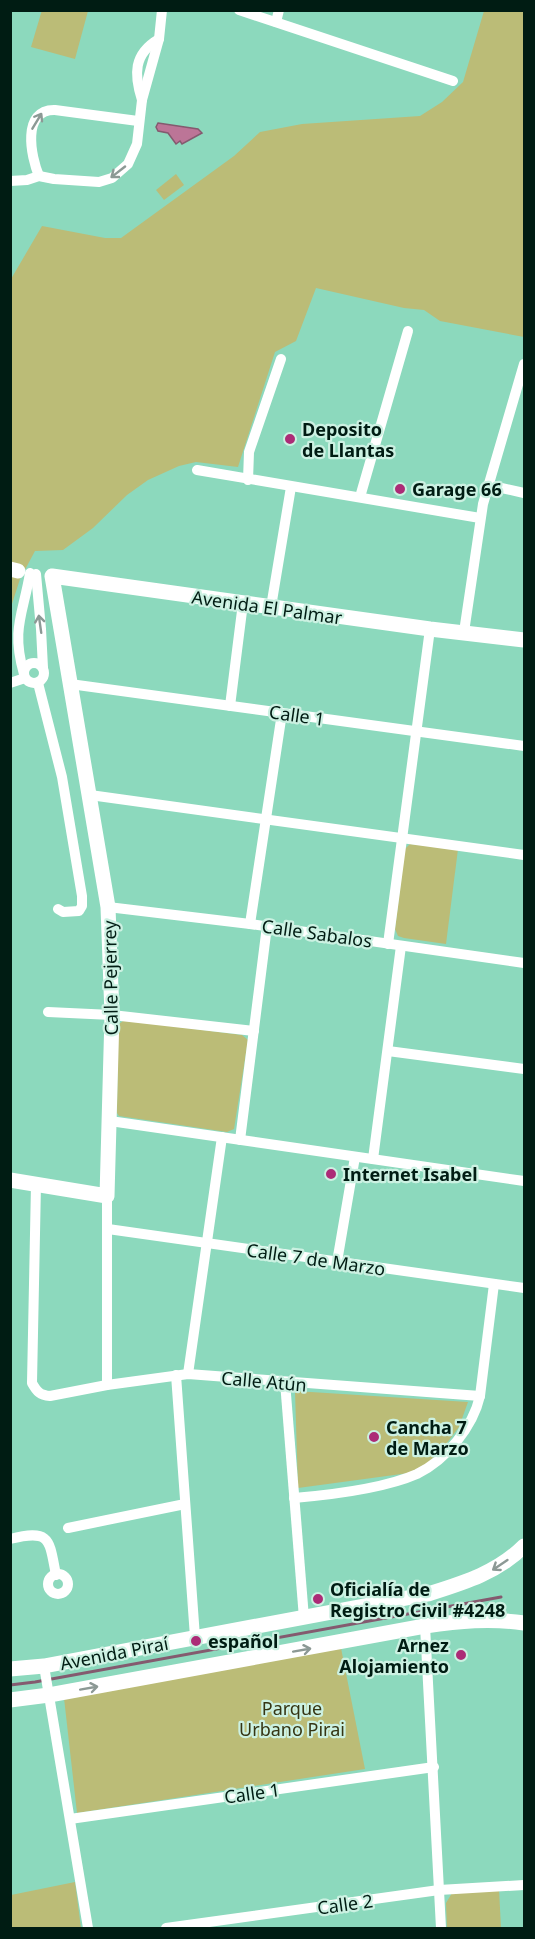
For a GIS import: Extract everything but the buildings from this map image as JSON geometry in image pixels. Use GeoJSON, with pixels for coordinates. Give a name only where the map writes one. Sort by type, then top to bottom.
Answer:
{"type":"FeatureCollection","features":[{"type":"Feature","properties":{"kind":"street"},"geometry":{"type":"LineString","coordinates":[[10,181],[27,180],[39,176],[99,182],[112,178],[128,164],[137,144],[138,120],[159,39],[162,10]]}},
{"type":"Feature","properties":{"kind":"street"},"geometry":{"type":"LineString","coordinates":[[239,10],[453,81]]}},
{"type":"Feature","properties":{"kind":"street"},"geometry":{"type":"LineString","coordinates":[[276,22],[279,10]]}},
{"type":"Feature","properties":{"kind":"street"},"geometry":{"type":"LineString","coordinates":[[142,100],[136,81],[141,57],[151,44],[159,39]]}},
{"type":"Feature","properties":{"kind":"street"},"geometry":{"type":"LineString","coordinates":[[39,176],[33,162],[30,143],[35,121],[43,112],[55,110],[138,120]]}},
{"type":"Feature","properties":{"kind":"street"},"geometry":{"type":"LineString","coordinates":[[360,497],[408,331]]}},
{"type":"Feature","properties":{"kind":"street"},"geometry":{"type":"LineString","coordinates":[[248,480],[249,452],[281,359]]}},
{"type":"Feature","properties":{"kind":"street"},"geometry":{"type":"LineString","coordinates":[[465,632],[480,518],[488,484],[525,364]]}},
{"type":"Feature","properties":{"kind":"street"},"geometry":{"type":"LineString","coordinates":[[197,470],[480,518]]}},
{"type":"Feature","properties":{"kind":"street"},"geometry":{"type":"LineString","coordinates":[[488,484],[525,493]]}},
{"type":"Feature","properties":{"kind":"street"},"geometry":{"type":"LineString","coordinates":[[271,607],[291,487]]}},
{"type":"Feature","properties":{"kind":"street"},"geometry":{"type":"LineString","coordinates":[[24,572],[41,629],[43,678],[38,683],[31,683],[24,676],[18,654],[17,639],[24,572]]}},
{"type":"Feature","properties":{"kind":"street","name":"Avenida El Palmar"},"geometry":{"type":"LineString","coordinates":[[24,572],[430,629],[525,640]]}},
{"type":"Feature","properties":{"kind":"street","name":"Calle Pejerrey"},"geometry":{"type":"LineString","coordinates":[[52,576],[108,908],[112,1015],[107,1196],[107,1385]]}},
{"type":"Feature","properties":{"kind":"street"},"geometry":{"type":"LineString","coordinates":[[230,706],[243,603]]}},
{"type":"Feature","properties":{"kind":"street"},"geometry":{"type":"LineString","coordinates":[[388,944],[430,629]]}},
{"type":"Feature","properties":{"kind":"street"},"geometry":{"type":"LineString","coordinates":[[24,676],[26,667],[33,663],[43,668]]}},
{"type":"Feature","properties":{"kind":"street"},"geometry":{"type":"LineString","coordinates":[[10,683],[24,676]]}},
{"type":"Feature","properties":{"kind":"street"},"geometry":{"type":"LineString","coordinates":[[38,683],[62,777],[82,896],[82,906],[79,910],[63,912],[58,909]]}},
{"type":"Feature","properties":{"kind":"street","name":"Calle 1"},"geometry":{"type":"LineString","coordinates":[[70,684],[525,746]]}},
{"type":"Feature","properties":{"kind":"street"},"geometry":{"type":"LineString","coordinates":[[250,924],[282,713]]}},
{"type":"Feature","properties":{"kind":"street"},"geometry":{"type":"LineString","coordinates":[[90,795],[525,855]]}},
{"type":"Feature","properties":{"kind":"street","name":"Calle Sabalos"},"geometry":{"type":"LineString","coordinates":[[108,908],[267,926],[525,963]]}},
{"type":"Feature","properties":{"kind":"street"},"geometry":{"type":"LineString","coordinates":[[240,1140],[267,926]]}},
{"type":"Feature","properties":{"kind":"street"},"geometry":{"type":"LineString","coordinates":[[373,1159],[401,946]]}},
{"type":"Feature","properties":{"kind":"street"},"geometry":{"type":"LineString","coordinates":[[48,1012],[112,1015],[254,1031]]}},
{"type":"Feature","properties":{"kind":"street"},"geometry":{"type":"LineString","coordinates":[[388,1051],[525,1069]]}},
{"type":"Feature","properties":{"kind":"street"},"geometry":{"type":"LineString","coordinates":[[110,1121],[525,1181]]}},
{"type":"Feature","properties":{"kind":"street"},"geometry":{"type":"LineString","coordinates":[[188,1374],[222,1137]]}},
{"type":"Feature","properties":{"kind":"street"},"geometry":{"type":"LineString","coordinates":[[337,1262],[356,1156]]}},
{"type":"Feature","properties":{"kind":"street"},"geometry":{"type":"LineString","coordinates":[[10,1180],[107,1196]]}},
{"type":"Feature","properties":{"kind":"street","name":"Calle Atún"},"geometry":{"type":"LineString","coordinates":[[36,1184],[32,1383],[37,1392],[43,1396],[188,1374],[480,1396]]}},
{"type":"Feature","properties":{"kind":"street","name":"Calle 7 de Marzo"},"geometry":{"type":"LineString","coordinates":[[108,1229],[525,1288]]}},
{"type":"Feature","properties":{"kind":"street"},"geometry":{"type":"LineString","coordinates":[[294,1498],[386,1484],[418,1474],[439,1459],[463,1434],[477,1409],[480,1396],[494,1284]]}},
{"type":"Feature","properties":{"kind":"street"},"geometry":{"type":"LineString","coordinates":[[176,1375],[195,1637]]}},
{"type":"Feature","properties":{"kind":"street"},"geometry":{"type":"LineString","coordinates":[[285,1382],[304,1618]]}},
{"type":"Feature","properties":{"kind":"street"},"geometry":{"type":"LineString","coordinates":[[68,1528],[185,1504]]}},
{"type":"Feature","properties":{"kind":"street"},"geometry":{"type":"LineString","coordinates":[[10,1539],[34,1534],[41,1536],[50,1546],[56,1575]]}},
{"type":"Feature","properties":{"kind":"street","name":"Avenida Piraí"},"geometry":{"type":"LineString","coordinates":[[10,1669],[44,1669],[195,1637],[428,1594],[472,1580],[497,1567],[525,1546]]}},
{"type":"Feature","properties":{"kind":"street","name":"Avenida Piraí"},"geometry":{"type":"LineString","coordinates":[[10,1700],[425,1626],[472,1620],[525,1623]]}},
{"type":"Feature","properties":{"kind":"street"},"geometry":{"type":"LineString","coordinates":[[425,1626],[441,1929]]}},
{"type":"Feature","properties":{"kind":"street"},"geometry":{"type":"LineString","coordinates":[[44,1669],[88,1929]]}},
{"type":"Feature","properties":{"kind":"street","name":"Calle 1"},"geometry":{"type":"LineString","coordinates":[[69,1819],[434,1767]]}},
{"type":"Feature","properties":{"kind":"street","name":"Calle 2"},"geometry":{"type":"LineString","coordinates":[[166,1929],[439,1890],[525,1885]]}},
{"type":"Feature","properties":{"kind":"green space"},"geometry":{"type":"Polygon","coordinates":[[[42,10],[88,11],[75,59],[31,47],[42,10]]]}},
{"type":"Feature","properties":{"kind":"green space"},"geometry":{"type":"Polygon","coordinates":[[[484,11],[524,11],[524,337],[440,321],[424,310],[404,308],[316,288],[296,341],[275,352],[238,467],[196,462],[179,466],[148,480],[127,495],[93,528],[63,550],[35,551],[20,579],[11,607],[11,279],[42,226],[105,238],[121,238],[234,156],[260,132],[302,124],[420,116],[442,102],[463,82],[484,11]]]}},
{"type":"Feature","properties":{"kind":"green space"},"geometry":{"type":"Polygon","coordinates":[[[176,174],[184,185],[164,200],[156,190],[176,174]]]}},
{"type":"Feature","properties":{"kind":"green space"},"geometry":{"type":"Polygon","coordinates":[[[410,844],[458,849],[446,944],[404,938],[398,936],[395,929],[405,849],[410,844]]]}},
{"type":"Feature","properties":{"kind":"green space"},"geometry":{"type":"Polygon","coordinates":[[[124,1020],[242,1035],[248,1040],[234,1129],[227,1132],[119,1116],[117,1113],[118,1025],[124,1020]]]}},
{"type":"Feature","properties":{"kind":"green space","name":"Cancha 7 de Marzo"},"geometry":{"type":"Polygon","coordinates":[[[295,1391],[468,1402],[459,1427],[444,1447],[428,1463],[409,1473],[298,1488],[295,1391]]]}},
{"type":"Feature","properties":{"kind":"green space","name":"Parque Urbano Pirai"},"geometry":{"type":"Polygon","coordinates":[[[341,1648],[365,1769],[77,1813],[64,1698],[341,1648]]]}},
{"type":"Feature","properties":{"kind":"green space"},"geometry":{"type":"Polygon","coordinates":[[[75,1882],[81,1928],[11,1928],[11,1895],[75,1882]]]}},
{"type":"Feature","properties":{"kind":"green space"},"geometry":{"type":"Polygon","coordinates":[[[499,1889],[501,1928],[447,1928],[446,1903],[452,1893],[499,1889]]]}},
{"type":"Feature","properties":{"kind":"shaded area"},"geometry":{"type":"Polygon","coordinates":[[[158,123],[198,129],[202,133],[182,144],[180,141],[176,144],[168,133],[158,131],[156,127],[158,123]]]}},
{"type":"Feature","properties":{"kind":"waterway"},"geometry":{"type":"LineString","coordinates":[[10,1685],[501,1597]]}},
{"type":"Feature","properties":{"kind":"place","name":"Deposito de Llantas"},"geometry":{"type":"Point","coordinates":[290,439]}},
{"type":"Feature","properties":{"kind":"place","name":"Garage 66"},"geometry":{"type":"Point","coordinates":[400,489]}},
{"type":"Feature","properties":{"kind":"place","name":"Internet Isabel"},"geometry":{"type":"Point","coordinates":[331,1174]}},
{"type":"Feature","properties":{"kind":"place","name":"Cancha 7 de Marzo"},"geometry":{"type":"Point","coordinates":[374,1437]}},
{"type":"Feature","properties":{"kind":"place","name":"Oficialía de Registro Civil #4248"},"geometry":{"type":"Point","coordinates":[318,1599]}},
{"type":"Feature","properties":{"kind":"place","name":"español"},"geometry":{"type":"Point","coordinates":[196,1641]}},
{"type":"Feature","properties":{"kind":"place","name":"Arnez Alojamiento"},"geometry":{"type":"Point","coordinates":[461,1655]}}]}
